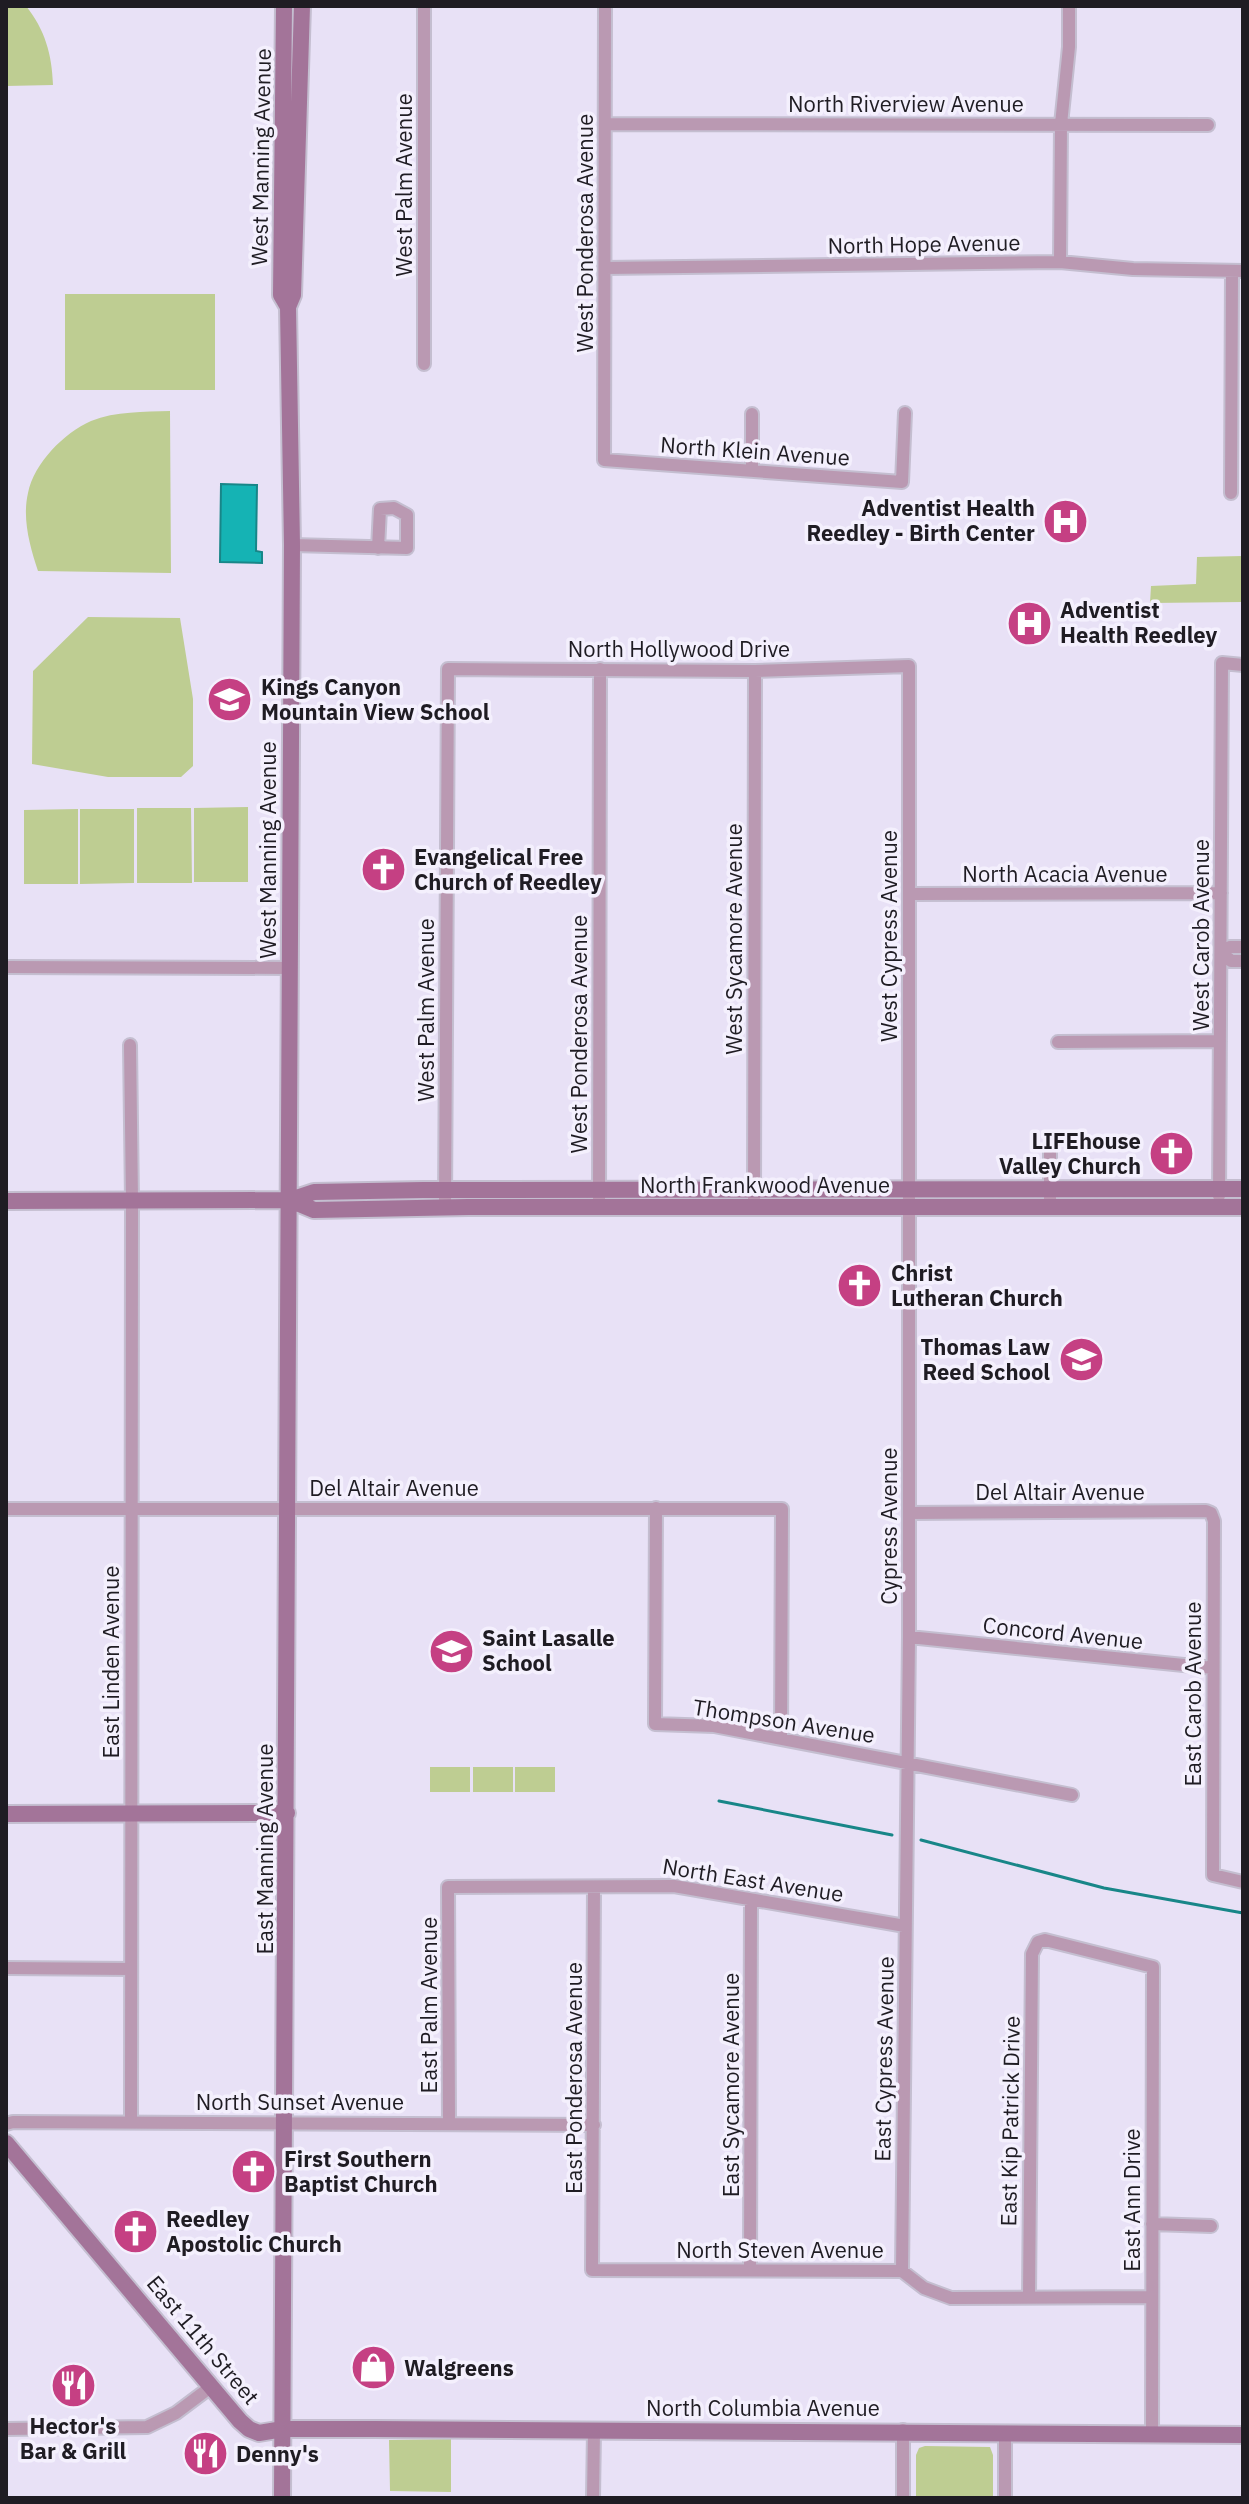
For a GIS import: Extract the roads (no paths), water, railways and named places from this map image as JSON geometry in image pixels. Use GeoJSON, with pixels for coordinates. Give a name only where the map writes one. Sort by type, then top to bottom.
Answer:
{"type":"FeatureCollection","features":[{"type":"Feature","properties":{"kind":"main road","name":"West Manning Avenue"},"geometry":{"type":"LineString","coordinates":[[284,6],[281,295],[288,307]]}},
{"type":"Feature","properties":{"kind":"main road","name":"West Manning Avenue"},"geometry":{"type":"LineString","coordinates":[[290,1200],[292,545],[288,307],[293,295],[302,6]]}},
{"type":"Feature","properties":{"kind":"main road","name":"North Frankwood Avenue"},"geometry":{"type":"LineString","coordinates":[[6,1201],[290,1200],[314,1210],[445,1199],[909,1198],[1050,1189],[1243,1189]]}},
{"type":"Feature","properties":{"kind":"main road","name":"North Frankwood Avenue"},"geometry":{"type":"LineString","coordinates":[[909,1198],[1050,1207],[1243,1207]]}},
{"type":"Feature","properties":{"kind":"main road","name":"East Manning Avenue"},"geometry":{"type":"LineString","coordinates":[[282,2498],[290,1200]]}},
{"type":"Feature","properties":{"kind":"main road"},"geometry":{"type":"LineString","coordinates":[[6,1814],[287,1813]]}},
{"type":"Feature","properties":{"kind":"main road","name":"East 11th Street"},"geometry":{"type":"LineString","coordinates":[[6,2143],[249,2429],[259,2433],[283,2429]]}},
{"type":"Feature","properties":{"kind":"main road","name":"North Columbia Avenue"},"geometry":{"type":"LineString","coordinates":[[283,2429],[903,2430],[1243,2435]]}},
{"type":"Feature","properties":{"kind":"street","name":"West Palm Avenue"},"geometry":{"type":"LineString","coordinates":[[424,6],[424,364]]}},
{"type":"Feature","properties":{"kind":"street","name":"West Ponderosa Avenue"},"geometry":{"type":"LineString","coordinates":[[604,460],[605,6]]}},
{"type":"Feature","properties":{"kind":"street"},"geometry":{"type":"LineString","coordinates":[[1060,262],[1061,124],[1069,47],[1069,6]]}},
{"type":"Feature","properties":{"kind":"street","name":"North Riverview Avenue"},"geometry":{"type":"LineString","coordinates":[[605,124],[1208,125]]}},
{"type":"Feature","properties":{"kind":"street","name":"North Hope Avenue"},"geometry":{"type":"LineString","coordinates":[[605,268],[1060,262],[1133,269],[1238,271]]}},
{"type":"Feature","properties":{"kind":"street"},"geometry":{"type":"LineString","coordinates":[[1231,493],[1238,271]]}},
{"type":"Feature","properties":{"kind":"street","name":"North Klein Avenue"},"geometry":{"type":"LineString","coordinates":[[604,460],[902,482],[905,413]]}},
{"type":"Feature","properties":{"kind":"street"},"geometry":{"type":"LineString","coordinates":[[752,414],[752,471]]}},
{"type":"Feature","properties":{"kind":"street"},"geometry":{"type":"LineString","coordinates":[[292,545],[378,548]]}},
{"type":"Feature","properties":{"kind":"street","name":"West Carob Avenue"},"geometry":{"type":"LineString","coordinates":[[1218,1207],[1220,1041],[1230,958],[1221,893],[1222,663],[1243,665]]}},
{"type":"Feature","properties":{"kind":"street","name":"North Hollywood Drive"},"geometry":{"type":"LineString","coordinates":[[448,669],[755,671],[909,666]]}},
{"type":"Feature","properties":{"kind":"street","name":"West Cypress Avenue"},"geometry":{"type":"LineString","coordinates":[[909,666],[909,1198]]}},
{"type":"Feature","properties":{"kind":"street","name":"West Palm Avenue"},"geometry":{"type":"LineString","coordinates":[[445,1199],[448,669]]}},
{"type":"Feature","properties":{"kind":"street","name":"West Ponderosa Avenue"},"geometry":{"type":"LineString","coordinates":[[599,1199],[600,669]]}},
{"type":"Feature","properties":{"kind":"street","name":"West Sycamore Avenue"},"geometry":{"type":"LineString","coordinates":[[754,1198],[755,671]]}},
{"type":"Feature","properties":{"kind":"street","name":"North Acacia Avenue"},"geometry":{"type":"LineString","coordinates":[[909,894],[1221,893]]}},
{"type":"Feature","properties":{"kind":"street"},"geometry":{"type":"LineString","coordinates":[[1230,958],[1230,947],[1243,947]]}},
{"type":"Feature","properties":{"kind":"street"},"geometry":{"type":"LineString","coordinates":[[6,967],[290,968]]}},
{"type":"Feature","properties":{"kind":"street"},"geometry":{"type":"LineString","coordinates":[[1058,1042],[1220,1041]]}},
{"type":"Feature","properties":{"kind":"street","name":"East Linden Avenue"},"geometry":{"type":"LineString","coordinates":[[130,1045],[131,2122]]}},
{"type":"Feature","properties":{"kind":"street"},"geometry":{"type":"LineString","coordinates":[[1050,1150],[1050,1207]]}},
{"type":"Feature","properties":{"kind":"street","name":"Cypress Avenue"},"geometry":{"type":"LineString","coordinates":[[906,1846],[909,1198]]}},
{"type":"Feature","properties":{"kind":"street","name":"Thompson Avenue"},"geometry":{"type":"LineString","coordinates":[[656,1508],[655,1724],[714,1726],[1072,1795]]}},
{"type":"Feature","properties":{"kind":"street","name":"Del Altair Avenue"},"geometry":{"type":"LineString","coordinates":[[6,1509],[782,1509],[781,1738]]}},
{"type":"Feature","properties":{"kind":"street","name":"Del Altair Avenue"},"geometry":{"type":"LineString","coordinates":[[909,1513],[1211,1513]]}},
{"type":"Feature","properties":{"kind":"street","name":"East Carob Avenue"},"geometry":{"type":"LineString","coordinates":[[1211,1513],[1214,1521],[1213,1875],[1243,1882]]}},
{"type":"Feature","properties":{"kind":"street","name":"Concord Avenue"},"geometry":{"type":"LineString","coordinates":[[909,1637],[1213,1668]]}},
{"type":"Feature","properties":{"kind":"street","name":"East Cypress Avenue"},"geometry":{"type":"LineString","coordinates":[[902,2271],[906,1846]]}},
{"type":"Feature","properties":{"kind":"street","name":"North East Avenue"},"geometry":{"type":"LineString","coordinates":[[448,1887],[674,1886],[905,1926]]}},
{"type":"Feature","properties":{"kind":"street","name":"East Palm Avenue"},"geometry":{"type":"LineString","coordinates":[[448,1887],[449,2122]]}},
{"type":"Feature","properties":{"kind":"street","name":"East Ponderosa Avenue"},"geometry":{"type":"LineString","coordinates":[[592,2270],[594,1887]]}},
{"type":"Feature","properties":{"kind":"street","name":"East Sycamore Avenue"},"geometry":{"type":"LineString","coordinates":[[750,2269],[751,1900]]}},
{"type":"Feature","properties":{"kind":"street","name":"East Kip Patrick Drive"},"geometry":{"type":"LineString","coordinates":[[1029,2297],[1034,1946],[1045,1940],[1153,1967]]}},
{"type":"Feature","properties":{"kind":"street","name":"East Ann Drive"},"geometry":{"type":"LineString","coordinates":[[1152,2433],[1153,1967]]}},
{"type":"Feature","properties":{"kind":"street"},"geometry":{"type":"LineString","coordinates":[[6,1968],[131,1969]]}},
{"type":"Feature","properties":{"kind":"street","name":"North Sunset Avenue"},"geometry":{"type":"LineString","coordinates":[[6,2124],[449,2122],[594,2125]]}},
{"type":"Feature","properties":{"kind":"street"},"geometry":{"type":"LineString","coordinates":[[1152,2224],[1211,2226]]}},
{"type":"Feature","properties":{"kind":"street","name":"North Steven Avenue"},"geometry":{"type":"LineString","coordinates":[[592,2270],[902,2271],[924,2288],[951,2298],[1151,2297]]}},
{"type":"Feature","properties":{"kind":"street"},"geometry":{"type":"LineString","coordinates":[[6,2429],[147,2427],[169,2418],[212,2386]]}},
{"type":"Feature","properties":{"kind":"street"},"geometry":{"type":"LineString","coordinates":[[593,2498],[594,2430]]}},
{"type":"Feature","properties":{"kind":"street"},"geometry":{"type":"LineString","coordinates":[[903,2430],[903,2498]]}},
{"type":"Feature","properties":{"kind":"street"},"geometry":{"type":"LineString","coordinates":[[1005,2432],[1005,2498]]}},
{"type":"Feature","properties":{"kind":"waterway"},"geometry":{"type":"LineString","coordinates":[[719,1801],[892,1835]]}},
{"type":"Feature","properties":{"kind":"waterway"},"geometry":{"type":"LineString","coordinates":[[921,1840],[1104,1888],[1243,1913]]}},
{"type":"Feature","properties":{"kind":"place","name":"Adventist Health Reedley - Birth Center"},"geometry":{"type":"Point","coordinates":[1066,521]}},
{"type":"Feature","properties":{"kind":"place","name":"Adventist Health Reedley"},"geometry":{"type":"Point","coordinates":[1029,623]}},
{"type":"Feature","properties":{"kind":"place","name":"Kings Canyon Mountain View School"},"geometry":{"type":"Point","coordinates":[230,700]}},
{"type":"Feature","properties":{"kind":"place","name":"Evangelical Free Church of Reedley"},"geometry":{"type":"Point","coordinates":[383,870]}},
{"type":"Feature","properties":{"kind":"place","name":"LIFEhouse Valley Church"},"geometry":{"type":"Point","coordinates":[1172,1154]}},
{"type":"Feature","properties":{"kind":"place","name":"Christ Lutheran Church"},"geometry":{"type":"Point","coordinates":[860,1286]}},
{"type":"Feature","properties":{"kind":"place","name":"Thomas Law Reed School"},"geometry":{"type":"Point","coordinates":[1081,1360]}},
{"type":"Feature","properties":{"kind":"place","name":"Saint Lasalle School"},"geometry":{"type":"Point","coordinates":[451,1651]}},
{"type":"Feature","properties":{"kind":"place","name":"First Southern Baptist Church"},"geometry":{"type":"Point","coordinates":[253,2172]}},
{"type":"Feature","properties":{"kind":"place","name":"Reedley Apostolic Church"},"geometry":{"type":"Point","coordinates":[135,2232]}},
{"type":"Feature","properties":{"kind":"place","name":"Walgreens"},"geometry":{"type":"Point","coordinates":[373,2368]}},
{"type":"Feature","properties":{"kind":"place","name":"Hector's Bar & Grill"},"geometry":{"type":"Point","coordinates":[73,2385]}},
{"type":"Feature","properties":{"kind":"place","name":"Denny's"},"geometry":{"type":"Point","coordinates":[205,2454]}}]}
